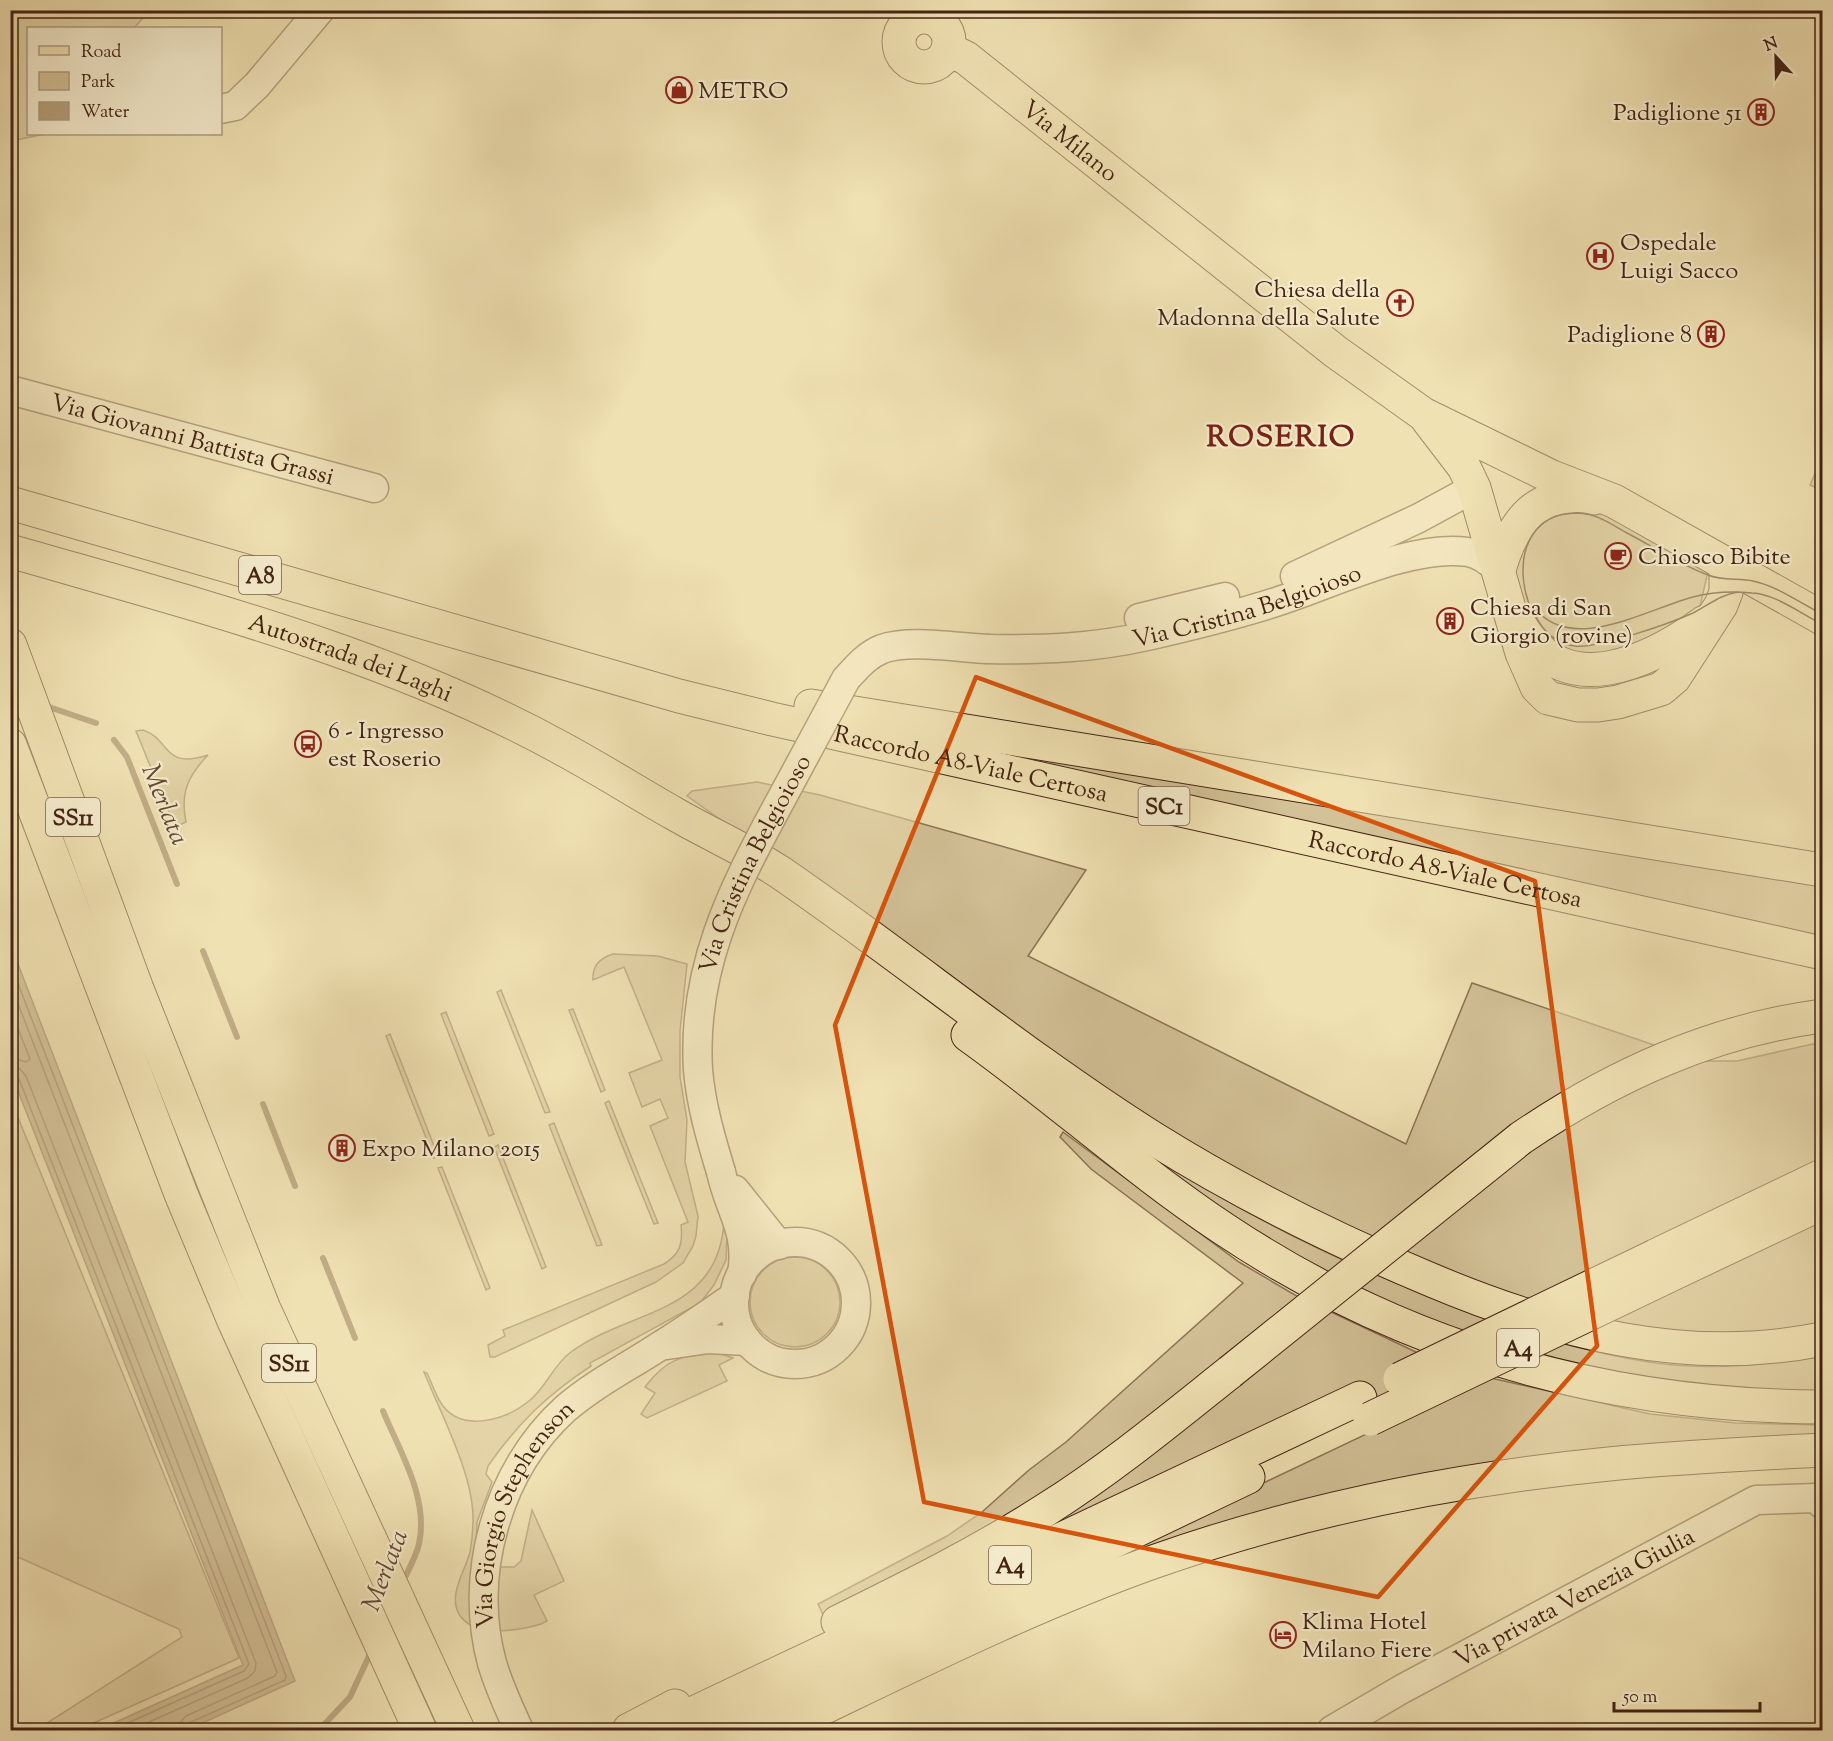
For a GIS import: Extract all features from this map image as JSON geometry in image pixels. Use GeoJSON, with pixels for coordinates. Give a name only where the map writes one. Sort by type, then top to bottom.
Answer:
{"type":"FeatureCollection","features":[{"type":"Feature","properties":{"kind":"main road"},"geometry":{"type":"LineString","coordinates":[[908,19],[934,20],[943,27],[948,37],[948,49],[938,63],[918,67],[905,58],[901,51],[908,19]]}},
{"type":"Feature","properties":{"kind":"main road","name":"Via Milano"},"geometry":{"type":"LineString","coordinates":[[948,49],[966,58],[1336,352],[1423,414]]}},
{"type":"Feature","properties":{"kind":"main road"},"geometry":{"type":"LineString","coordinates":[[1423,414],[1552,477]]}},
{"type":"Feature","properties":{"kind":"main road"},"geometry":{"type":"LineString","coordinates":[[1423,414],[1464,466],[1510,604],[1538,650],[1547,658],[1576,670],[1615,666],[1659,651],[1717,614],[1761,602],[1811,609]]}},
{"type":"Feature","properties":{"kind":"main road"},"geometry":{"type":"LineString","coordinates":[[1473,488],[1512,472],[1530,470],[1552,477],[1614,501],[1726,566],[1811,609]]}},
{"type":"Feature","properties":{"kind":"main road"},"geometry":{"type":"LineString","coordinates":[[1499,570],[1506,546],[1516,526],[1537,507],[1556,498],[1574,495],[1614,501]]}},
{"type":"Feature","properties":{"kind":"main road","name":"Autostrada dei Laghi"},"geometry":{"type":"LineString","coordinates":[[10,503],[510,647]]}},
{"type":"Feature","properties":{"kind":"main road","name":"Autostrada dei Laghi"},"geometry":{"type":"LineString","coordinates":[[10,551],[148,591],[376,663],[505,718],[672,812]]}},
{"type":"Feature","properties":{"kind":"main road"},"geometry":{"type":"LineString","coordinates":[[1717,614],[1725,592],[1726,566]]}},
{"type":"Feature","properties":{"kind":"main road","name":"SS11"},"geometry":{"type":"LineString","coordinates":[[10,645],[137,989],[264,1309],[458,1731]]}},
{"type":"Feature","properties":{"kind":"main road"},"geometry":{"type":"LineString","coordinates":[[510,647],[634,664],[794,703],[889,720],[1822,870]]}},
{"type":"Feature","properties":{"kind":"main road","name":"Raccordo A8-Viale Certosa"},"geometry":{"type":"LineString","coordinates":[[510,647],[679,696],[772,719],[1822,952]]}},
{"type":"Feature","properties":{"kind":"main road","name":"SS11"},"geometry":{"type":"LineString","coordinates":[[10,745],[181,1194],[234,1322],[420,1731]]}},
{"type":"Feature","properties":{"kind":"main road"},"geometry":{"type":"LineString","coordinates":[[672,812],[775,869],[1147,1134],[1203,1169],[1328,1235],[1452,1289],[1513,1312],[1595,1335],[1653,1345],[1708,1349],[1768,1347],[1822,1339]]}},
{"type":"Feature","properties":{"kind":"main road"},"geometry":{"type":"LineString","coordinates":[[672,812],[763,887],[988,1049],[1150,1175],[1224,1229],[1311,1282],[1444,1342],[1514,1366],[1668,1397],[1726,1404],[1822,1407]]}},
{"type":"Feature","properties":{"kind":"main road"},"geometry":{"type":"LineString","coordinates":[[629,1731],[997,1540],[1107,1467],[1230,1372],[1521,1138],[1557,1114],[1637,1069],[1686,1048],[1760,1027],[1822,1016]]}},
{"type":"Feature","properties":{"kind":"main road","name":"A4"},"geometry":{"type":"LineString","coordinates":[[719,1731],[1365,1409],[1660,1267],[1822,1176]]}},
{"type":"Feature","properties":{"kind":"main road","name":"A4"},"geometry":{"type":"LineString","coordinates":[[1660,1267],[1822,1203]]}},
{"type":"Feature","properties":{"kind":"main road","name":"A4"},"geometry":{"type":"LineString","coordinates":[[658,1731],[1365,1409]]}},
{"type":"Feature","properties":{"kind":"main road"},"geometry":{"type":"LineString","coordinates":[[777,1731],[1001,1624],[1079,1591],[1154,1562],[1329,1510],[1421,1490],[1534,1473],[1608,1464],[1822,1450]]}},
{"type":"Feature","properties":{"kind":"street"},"geometry":{"type":"LineString","coordinates":[[222,110],[236,106],[257,85],[320,10]]}},
{"type":"Feature","properties":{"kind":"street","name":"Via Giovanni Battista Grassi"},"geometry":{"type":"LineString","coordinates":[[10,390],[374,488]]}},
{"type":"Feature","properties":{"kind":"street","name":"Via Cristina Belgioioso"},"geometry":{"type":"LineString","coordinates":[[988,649],[1050,641],[1255,589],[1298,575],[1392,531],[1473,488]]}},
{"type":"Feature","properties":{"kind":"street"},"geometry":{"type":"LineString","coordinates":[[1392,531],[1404,549],[1444,552]]}},
{"type":"Feature","properties":{"kind":"street","name":"Via Cristina Belgioioso"},"geometry":{"type":"LineString","coordinates":[[738,1285],[746,1251],[742,1231],[728,1200],[704,1110],[698,1071],[698,1025],[702,986],[715,938],[739,877],[846,679],[865,659],[882,649],[902,645],[1051,651],[1143,637],[1270,604],[1361,571],[1444,552],[1468,552],[1482,557],[1499,570]]}},
{"type":"Feature","properties":{"kind":"street","name":"Via Cristina Belgioioso"},"geometry":{"type":"LineString","coordinates":[[721,1172],[778,1245]]}},
{"type":"Feature","properties":{"kind":"street"},"geometry":{"type":"LineString","coordinates":[[810,1244],[825,1250],[843,1265],[851,1280],[855,1296],[852,1325],[833,1350],[819,1359],[802,1363],[772,1359],[747,1341],[737,1320],[738,1285],[757,1256],[778,1245],[810,1244]]}},
{"type":"Feature","properties":{"kind":"street","name":"Via Giorgio Stephenson"},"geometry":{"type":"LineString","coordinates":[[519,1731],[492,1662],[485,1624],[486,1569],[496,1518],[509,1486],[531,1449],[564,1410],[612,1374],[662,1345],[738,1285]]}},
{"type":"Feature","properties":{"kind":"street","name":"Via Giorgio Stephenson"},"geometry":{"type":"LineString","coordinates":[[662,1345],[708,1340],[747,1341]]}},
{"type":"Feature","properties":{"kind":"street","name":"Via privata Venezia Giulia"},"geometry":{"type":"LineString","coordinates":[[1332,1731],[1402,1689],[1756,1500],[1816,1498],[1822,1504]]}},
{"type":"Feature","properties":{"kind":"highlighted area"},"geometry":{"type":"Polygon","coordinates":[[[976,677],[1535,881],[1597,1346],[1378,1597],[924,1502],[835,1025],[976,677]]]}},
{"type":"Feature","properties":{"kind":"green space"},"geometry":{"type":"Polygon","coordinates":[[[11,10],[149,10],[135,27],[27,27],[27,135],[40,135],[11,141],[11,10]]]}},
{"type":"Feature","properties":{"kind":"green space"},"geometry":{"type":"Polygon","coordinates":[[[1822,458],[1822,490],[1810,485],[1822,458]]]}},
{"type":"Feature","properties":{"kind":"green space"},"geometry":{"type":"Polygon","coordinates":[[[1592,505],[1710,563],[1698,615],[1679,631],[1602,655],[1566,652],[1532,630],[1513,568],[1545,511],[1592,505]]]}},
{"type":"Feature","properties":{"kind":"green space"},"geometry":{"type":"Polygon","coordinates":[[[143,730],[152,734],[169,752],[182,759],[208,755],[195,770],[187,786],[184,802],[186,822],[175,827],[136,731],[143,730]]]}},
{"type":"Feature","properties":{"kind":"green space"},"geometry":{"type":"Polygon","coordinates":[[[997,748],[1822,882],[1822,936],[996,754],[997,748]]]}},
{"type":"Feature","properties":{"kind":"green space"},"geometry":{"type":"Polygon","coordinates":[[[757,782],[820,795],[1086,870],[1028,956],[1406,1144],[1472,983],[1701,1061],[1737,1061],[1822,1042],[1822,1324],[1754,1334],[1642,1331],[1524,1303],[1351,1233],[1135,1113],[687,796],[692,791],[757,782]]]}},
{"type":"Feature","properties":{"kind":"green space"},"geometry":{"type":"Polygon","coordinates":[[[613,954],[658,956],[687,964],[680,1031],[680,1077],[687,1120],[685,1162],[698,1216],[693,1246],[683,1263],[656,1282],[495,1357],[490,1357],[488,1345],[505,1336],[503,1330],[664,1264],[677,1252],[681,1243],[681,1225],[688,1222],[650,1126],[668,1118],[660,1099],[642,1107],[629,1073],[662,1060],[624,967],[593,980],[598,963],[613,954]]]}},
{"type":"Feature","properties":{"kind":"green space"},"geometry":{"type":"Polygon","coordinates":[[[501,990],[550,1112],[545,1113],[497,992],[501,990]]]}},
{"type":"Feature","properties":{"kind":"green space"},"geometry":{"type":"Polygon","coordinates":[[[573,1009],[605,1090],[601,1092],[569,1010],[573,1009]]]}},
{"type":"Feature","properties":{"kind":"green space"},"geometry":{"type":"Polygon","coordinates":[[[446,1012],[494,1134],[489,1136],[441,1014],[446,1012]]]}},
{"type":"Feature","properties":{"kind":"green space"},"geometry":{"type":"Polygon","coordinates":[[[390,1034],[438,1156],[434,1158],[386,1036],[390,1034]]]}},
{"type":"Feature","properties":{"kind":"green space"},"geometry":{"type":"Polygon","coordinates":[[[10,1098],[239,1658],[78,1730],[36,1730],[182,1637],[179,1629],[11,1554],[10,1098]]]}},
{"type":"Feature","properties":{"kind":"green space"},"geometry":{"type":"Polygon","coordinates":[[[609,1101],[658,1223],[654,1224],[605,1103],[609,1101]]]}},
{"type":"Feature","properties":{"kind":"green space"},"geometry":{"type":"Polygon","coordinates":[[[554,1123],[602,1245],[597,1246],[549,1125],[554,1123]]]}},
{"type":"Feature","properties":{"kind":"green space"},"geometry":{"type":"Polygon","coordinates":[[[1063,1132],[1239,1262],[1295,1295],[1416,1352],[1491,1378],[1650,1414],[1736,1423],[1822,1425],[1822,1441],[1609,1453],[983,1616],[1375,1430],[1355,1387],[963,1573],[1077,1476],[825,1619],[818,1604],[947,1536],[982,1512],[1029,1470],[1066,1442],[1243,1283],[1091,1169],[1060,1137],[1063,1132]]]}},
{"type":"Feature","properties":{"kind":"green space"},"geometry":{"type":"Polygon","coordinates":[[[498,1145],[546,1267],[542,1269],[494,1147],[498,1145]]]}},
{"type":"Feature","properties":{"kind":"green space"},"geometry":{"type":"Polygon","coordinates":[[[1169,1165],[1246,1211],[1367,1271],[1450,1305],[1559,1341],[1627,1358],[1673,1365],[1748,1365],[1822,1355],[1822,1396],[1627,1379],[1434,1323],[1270,1245],[1165,1170],[1169,1165]]]}},
{"type":"Feature","properties":{"kind":"green space"},"geometry":{"type":"Polygon","coordinates":[[[442,1167],[490,1288],[486,1290],[438,1168],[442,1167]]]}},
{"type":"Feature","properties":{"kind":"green space"},"geometry":{"type":"Polygon","coordinates":[[[724,1221],[727,1234],[726,1260],[714,1285],[700,1303],[590,1363],[591,1366],[547,1399],[522,1423],[488,1466],[486,1474],[492,1482],[477,1522],[476,1546],[494,1567],[514,1567],[521,1561],[532,1510],[564,1581],[534,1595],[547,1621],[520,1629],[497,1631],[474,1627],[466,1622],[459,1614],[455,1599],[458,1583],[471,1548],[472,1503],[455,1445],[424,1372],[427,1373],[443,1406],[462,1419],[486,1420],[509,1413],[535,1396],[559,1363],[571,1352],[594,1338],[667,1306],[689,1292],[706,1275],[718,1252],[724,1221]]]}},
{"type":"Feature","properties":{"kind":"green space"},"geometry":{"type":"Polygon","coordinates":[[[795,1257],[812,1260],[827,1270],[837,1285],[840,1302],[837,1319],[827,1334],[812,1344],[795,1347],[778,1344],[763,1334],[753,1319],[750,1302],[753,1285],[763,1270],[778,1260],[795,1257]]]}},
{"type":"Feature","properties":{"kind":"green space"},"geometry":{"type":"Polygon","coordinates":[[[715,1352],[733,1358],[719,1365],[727,1381],[647,1418],[641,1414],[655,1393],[645,1387],[660,1370],[675,1360],[715,1352]]]}},
{"type":"Feature","properties":{"kind":"water"},"geometry":{"type":"Polygon","coordinates":[[[11,946],[295,1681],[187,1730],[98,1730],[243,1665],[11,1073],[11,946]]]}},
{"type":"Feature","properties":{"kind":"waterway","name":"Merlata"},"geometry":{"type":"LineString","coordinates":[[43,705],[96,723]]}},
{"type":"Feature","properties":{"kind":"waterway","name":"Merlata"},"geometry":{"type":"LineString","coordinates":[[114,740],[127,757],[177,884]]}},
{"type":"Feature","properties":{"kind":"waterway","name":"Merlata"},"geometry":{"type":"LineString","coordinates":[[203,951],[237,1037]]}},
{"type":"Feature","properties":{"kind":"waterway","name":"Merlata"},"geometry":{"type":"LineString","coordinates":[[263,1104],[295,1186]]}},
{"type":"Feature","properties":{"kind":"waterway","name":"Merlata"},"geometry":{"type":"LineString","coordinates":[[323,1258],[355,1338]]}},
{"type":"Feature","properties":{"kind":"waterway","name":"Merlata"},"geometry":{"type":"LineString","coordinates":[[383,1411],[411,1476],[420,1510],[419,1544],[403,1582]]}},
{"type":"Feature","properties":{"kind":"waterway","name":"Merlata"},"geometry":{"type":"LineString","coordinates":[[319,1730],[350,1697],[371,1652]]}},
{"type":"Feature","properties":{"kind":"tram line"},"geometry":{"type":"LineString","coordinates":[[1738,592],[1725,595],[1693,613],[1652,629],[1600,644],[1575,646],[1555,639],[1539,623],[1529,602],[1523,579],[1525,555],[1533,535],[1549,520],[1573,513],[1588,514],[1608,522],[1698,571],[1713,577],[1762,583],[1822,614]]}},
{"type":"Feature","properties":{"kind":"tram line"},"geometry":{"type":"LineString","coordinates":[[1535,608],[1550,622],[1568,628],[1589,628],[1610,625],[1700,595],[1745,592],[1770,597],[1822,624]]}},
{"type":"Feature","properties":{"kind":"place","name":"METRO"},"geometry":{"type":"Point","coordinates":[679,90]}},
{"type":"Feature","properties":{"kind":"place","name":"Padiglione 51"},"geometry":{"type":"Point","coordinates":[1761,112]}},
{"type":"Feature","properties":{"kind":"place","name":"Ospedale Luigi Sacco"},"geometry":{"type":"Point","coordinates":[1600,256]}},
{"type":"Feature","properties":{"kind":"place","name":"Chiesa della Madonna della Salute"},"geometry":{"type":"Point","coordinates":[1400,303]}},
{"type":"Feature","properties":{"kind":"place","name":"Padiglione 8"},"geometry":{"type":"Point","coordinates":[1711,334]}},
{"type":"Feature","properties":{"kind":"place","name":"Chiosco Bibite"},"geometry":{"type":"Point","coordinates":[1618,556]}},
{"type":"Feature","properties":{"kind":"place","name":"Chiesa di San Giorgio (rovine)"},"geometry":{"type":"Point","coordinates":[1450,621]}},
{"type":"Feature","properties":{"kind":"place","name":"6 - Ingresso est Roserio"},"geometry":{"type":"Point","coordinates":[308,744]}},
{"type":"Feature","properties":{"kind":"place","name":"Expo Milano 2015"},"geometry":{"type":"Point","coordinates":[342,1148]}},
{"type":"Feature","properties":{"kind":"place","name":"Klima Hotel Milano Fiere"},"geometry":{"type":"Point","coordinates":[1283,1635]}},
{"type":"Feature","properties":{"kind":"district","name":"ROSERIO"},"geometry":{"type":"Point","coordinates":[1281,436]}}]}
